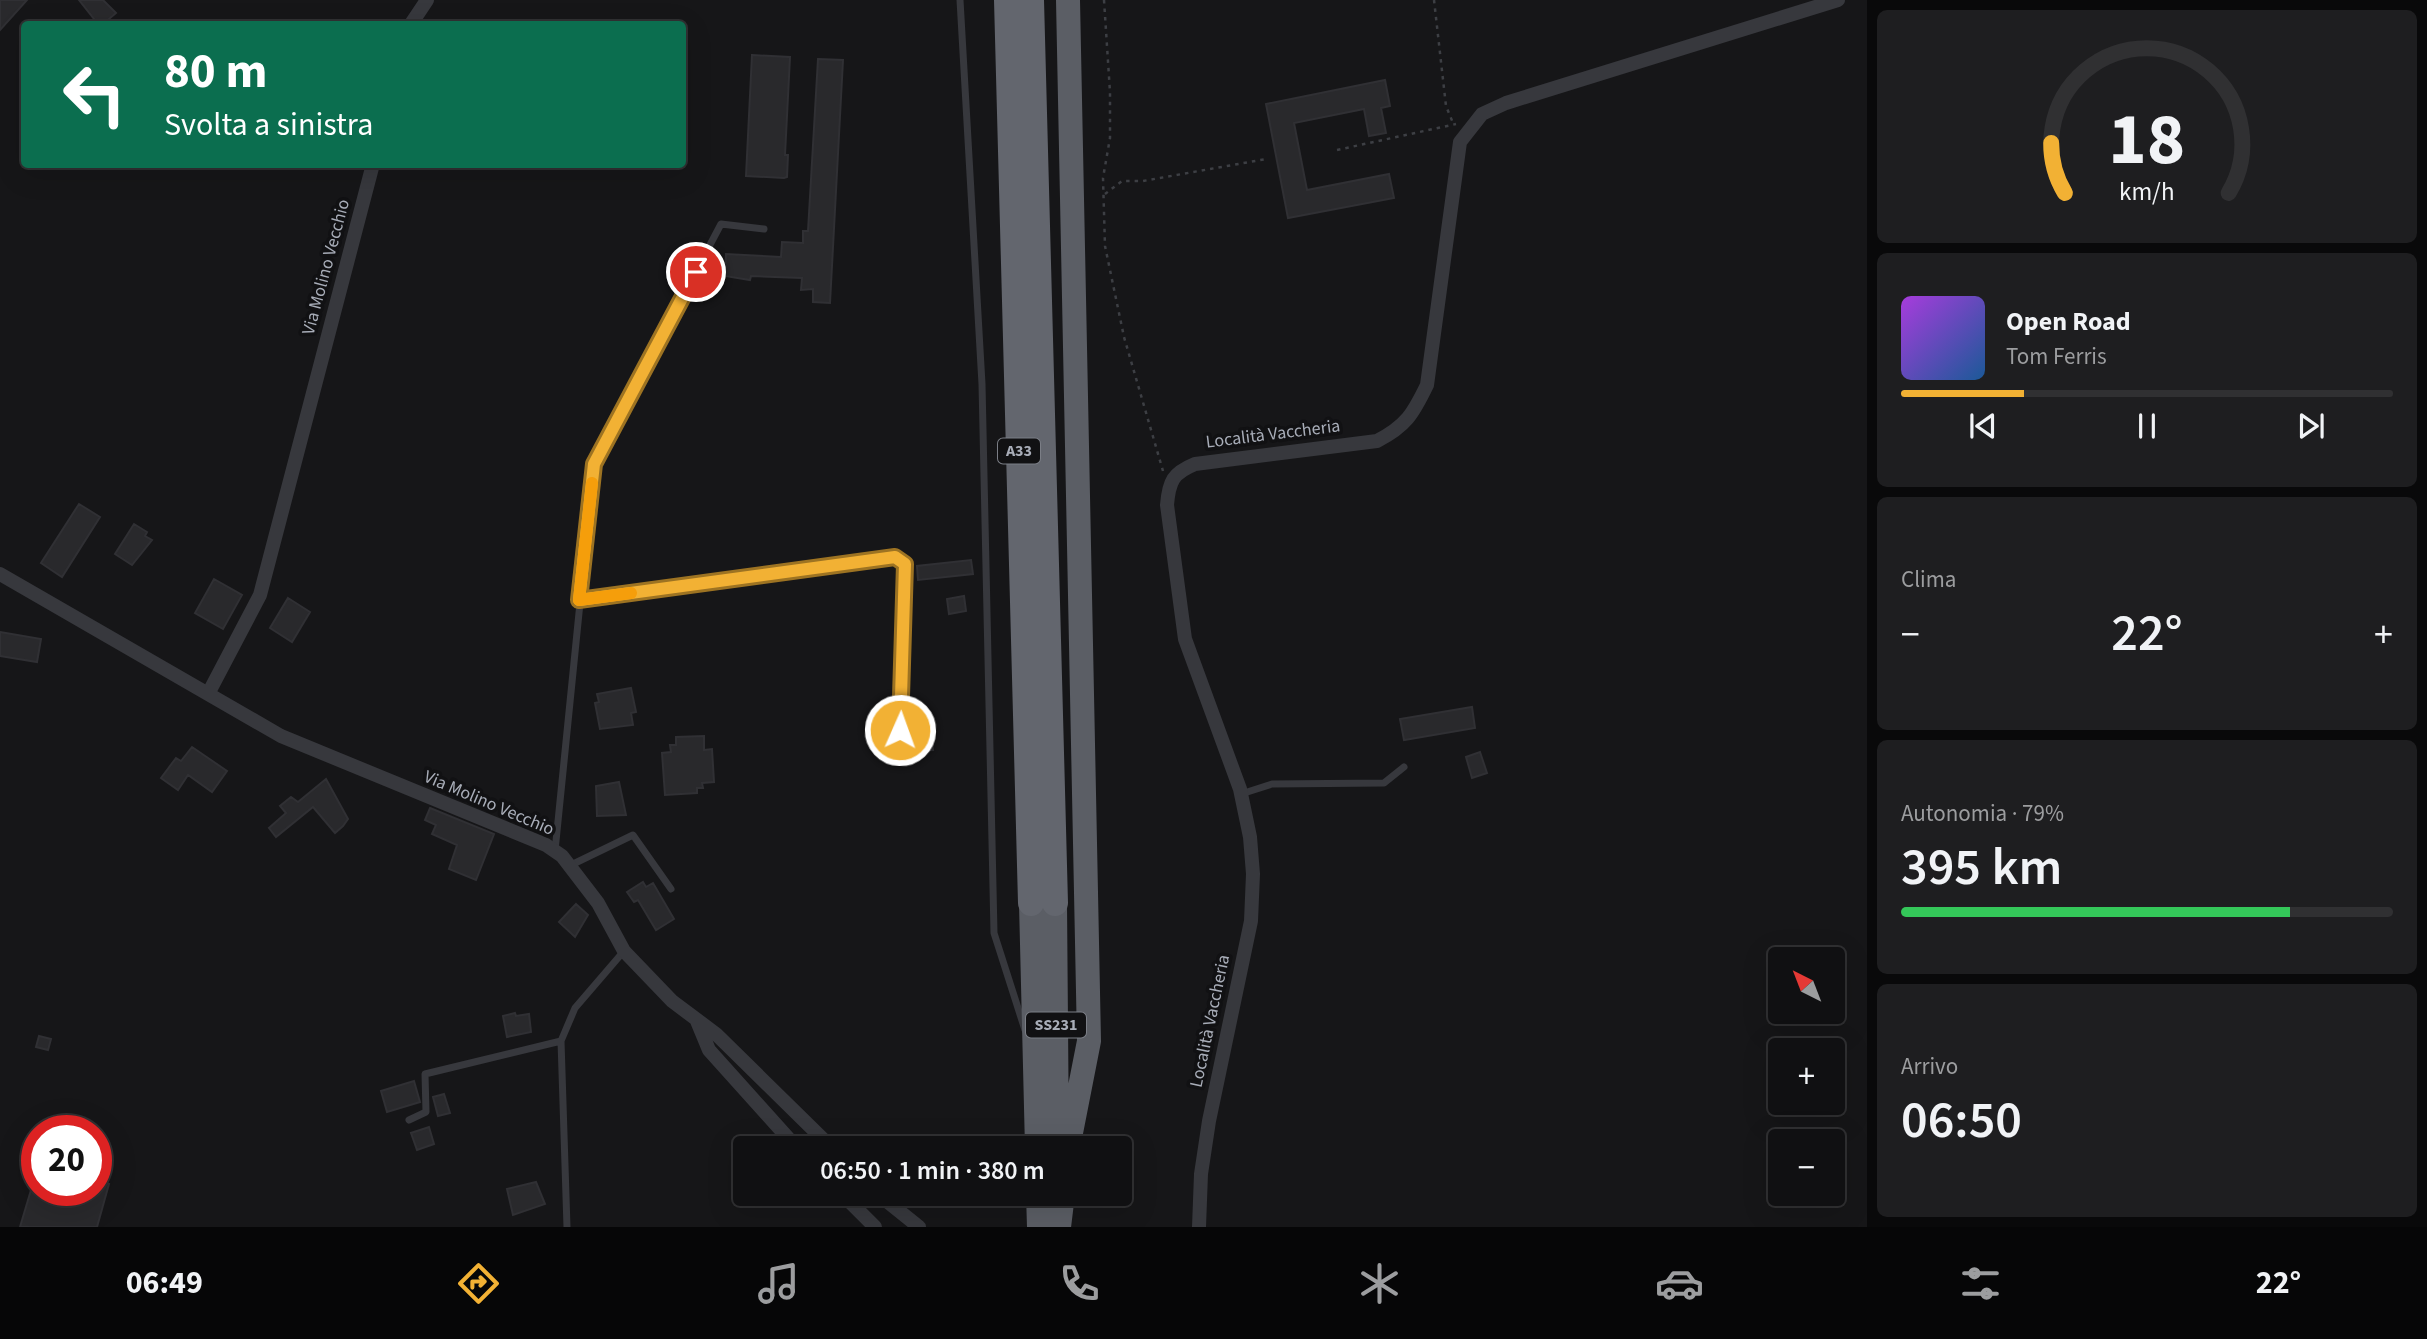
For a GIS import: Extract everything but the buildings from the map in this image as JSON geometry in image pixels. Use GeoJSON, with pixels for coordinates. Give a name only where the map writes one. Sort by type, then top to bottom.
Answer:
{"type":"FeatureCollection","features":[{"type":"Feature","properties":{"kind":"highway","name":"A33"},"geometry":{"type":"LineString","coordinates":[[1007,0],[1043,903]]}},
{"type":"Feature","properties":{"kind":"highway","name":"A33"},"geometry":{"type":"LineString","coordinates":[[1031,0],[1043,903]]}},
{"type":"Feature","properties":{"kind":"highway"},"geometry":{"type":"LineString","coordinates":[[1068,0],[1089,1041],[1070,1136]]}},
{"type":"Feature","properties":{"kind":"highway","name":"SS231"},"geometry":{"type":"LineString","coordinates":[[1037,1136],[1035,1058],[1043,903]]}},
{"type":"Feature","properties":{"kind":"highway","name":"SS231"},"geometry":{"type":"LineString","coordinates":[[1043,903],[1056,1136]]}},
{"type":"Feature","properties":{"kind":"highway"},"geometry":{"type":"LineString","coordinates":[[1038,1206],[1038,1227]]}},
{"type":"Feature","properties":{"kind":"highway"},"geometry":{"type":"LineString","coordinates":[[1057,1206],[1058,1227]]}},
{"type":"Feature","properties":{"kind":"highway"},"geometry":{"type":"LineString","coordinates":[[1058,1227],[1061,1206]]}},
{"type":"Feature","properties":{"kind":"street"},"geometry":{"type":"LineString","coordinates":[[413,21],[427,0]]}},
{"type":"Feature","properties":{"kind":"street"},"geometry":{"type":"LineString","coordinates":[[1469,127],[1482,114],[1506,103],[1838,0]]}},
{"type":"Feature","properties":{"kind":"street","name":"Località Vaccheria"},"geometry":{"type":"LineString","coordinates":[[1199,1227],[1201,1174],[1209,1121],[1251,921],[1251,849],[1241,794],[1185,639],[1167,505],[1169,484],[1177,472],[1195,464],[1377,440],[1399,430],[1414,412],[1427,385],[1460,142],[1469,127]]}},
{"type":"Feature","properties":{"kind":"street","name":"Via Molino Vecchio"},"geometry":{"type":"LineString","coordinates":[[208,694],[260,595],[372,168]]}},
{"type":"Feature","properties":{"kind":"street","name":"Via Molino Vecchio"},"geometry":{"type":"LineString","coordinates":[[0,574],[311,751],[555,851],[598,903],[624,951],[671,1001],[716,1034],[820,1136]]}},
{"type":"Feature","properties":{"kind":"street"},"geometry":{"type":"LineString","coordinates":[[697,1019],[709,1050],[786,1136]]}},
{"type":"Feature","properties":{"kind":"street"},"geometry":{"type":"LineString","coordinates":[[854,1206],[876,1227]]}},
{"type":"Feature","properties":{"kind":"street"},"geometry":{"type":"LineString","coordinates":[[893,1206],[919,1227]]}},
{"type":"Feature","properties":{"kind":"lane"},"geometry":{"type":"LineString","coordinates":[[960,0],[982,384],[994,933],[1010,991],[1035,1058]]}},
{"type":"Feature","properties":{"kind":"lane"},"geometry":{"type":"LineString","coordinates":[[555,851],[594,464],[722,224],[764,229]]}},
{"type":"Feature","properties":{"kind":"lane"},"geometry":{"type":"LineString","coordinates":[[579,600],[895,557],[905,564],[900,730]]}},
{"type":"Feature","properties":{"kind":"lane"},"geometry":{"type":"LineString","coordinates":[[1241,794],[1272,784],[1384,783],[1404,767]]}},
{"type":"Feature","properties":{"kind":"lane"},"geometry":{"type":"LineString","coordinates":[[569,866],[633,835],[671,889]]}},
{"type":"Feature","properties":{"kind":"lane"},"geometry":{"type":"LineString","coordinates":[[567,1227],[561,1041],[575,1009],[624,951]]}},
{"type":"Feature","properties":{"kind":"lane"},"geometry":{"type":"LineString","coordinates":[[409,1120],[426,1112],[425,1074],[561,1041]]}},
{"type":"Feature","properties":{"kind":"path"},"geometry":{"type":"LineString","coordinates":[[1104,0],[1110,126],[1103,196],[1105,246],[1118,312],[1160,464],[1169,484]]}},
{"type":"Feature","properties":{"kind":"path"},"geometry":{"type":"LineString","coordinates":[[1434,0],[1446,106],[1453,123]]}},
{"type":"Feature","properties":{"kind":"path"},"geometry":{"type":"LineString","coordinates":[[1337,150],[1453,123],[1469,127]]}},
{"type":"Feature","properties":{"kind":"path"},"geometry":{"type":"LineString","coordinates":[[1103,196],[1122,181],[1143,181],[1266,159]]}},
{"type":"Feature","properties":{"kind":"slow traffic"},"geometry":{"type":"LineString","coordinates":[[592,483],[579,600],[631,593]]}},
{"type":"Feature","properties":{"kind":"route"},"geometry":{"type":"LineString","coordinates":[[696,272],[594,464],[579,600],[895,557],[905,564],[900,730]]}}]}
